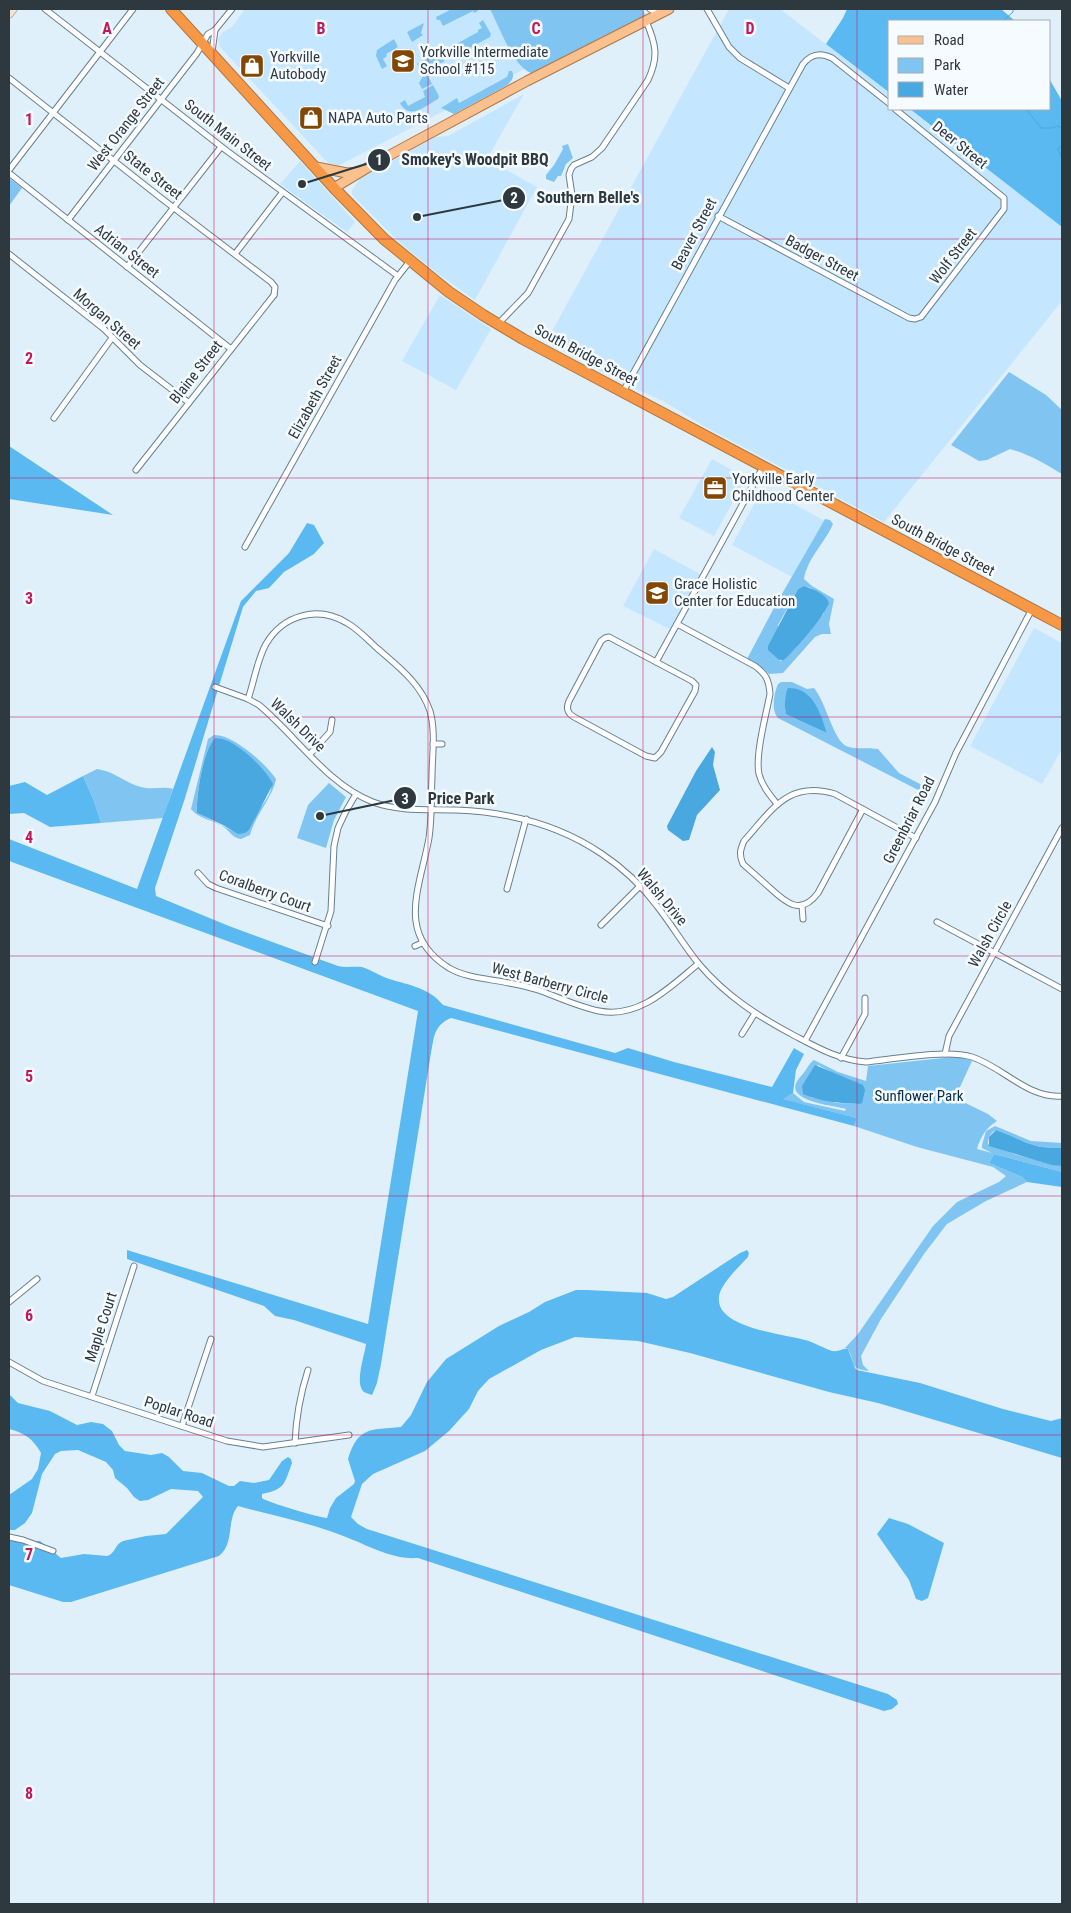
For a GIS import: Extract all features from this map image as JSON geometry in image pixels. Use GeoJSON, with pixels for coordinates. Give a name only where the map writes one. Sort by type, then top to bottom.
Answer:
{"type":"FeatureCollection","features":[{"type":"Feature","properties":{"kind":"highway","name":"South Bridge Street"},"geometry":{"type":"LineString","coordinates":[[171,9],[365,221],[410,261],[449,292],[498,324],[623,392],[1062,625]]}},
{"type":"Feature","properties":{"kind":"main road"},"geometry":{"type":"LineString","coordinates":[[334,188],[447,124],[669,9]]}},
{"type":"Feature","properties":{"kind":"main road"},"geometry":{"type":"LineString","coordinates":[[316,166],[347,173],[362,172]]}},
{"type":"Feature","properties":{"kind":"street"},"geometry":{"type":"LineString","coordinates":[[9,14],[13,9]]}},
{"type":"Feature","properties":{"kind":"street","name":"South Main Street"},"geometry":{"type":"LineString","coordinates":[[45,9],[221,147],[398,276]]}},
{"type":"Feature","properties":{"kind":"street"},"geometry":{"type":"LineString","coordinates":[[9,172],[133,9]]}},
{"type":"Feature","properties":{"kind":"street","name":"West Orange Street"},"geometry":{"type":"LineString","coordinates":[[68,220],[162,99],[208,34],[215,30],[232,9]]}},
{"type":"Feature","properties":{"kind":"street"},"geometry":{"type":"LineString","coordinates":[[650,9],[659,14]]}},
{"type":"Feature","properties":{"kind":"street"},"geometry":{"type":"LineString","coordinates":[[707,9],[729,47],[740,58],[789,88],[808,57],[824,54],[832,58],[888,102]]}},
{"type":"Feature","properties":{"kind":"street"},"geometry":{"type":"LineString","coordinates":[[498,324],[528,293],[569,219],[572,195],[570,169],[574,165],[592,157],[602,148],[648,80],[653,68],[655,42],[646,21]]}},
{"type":"Feature","properties":{"kind":"street"},"geometry":{"type":"LineString","coordinates":[[212,53],[215,30]]}},
{"type":"Feature","properties":{"kind":"street","name":"State Street"},"geometry":{"type":"LineString","coordinates":[[9,78],[271,282],[277,296]]}},
{"type":"Feature","properties":{"kind":"street","name":"Beaver Street"},"geometry":{"type":"LineString","coordinates":[[623,392],[789,88]]}},
{"type":"Feature","properties":{"kind":"street","name":"Deer Street"},"geometry":{"type":"LineString","coordinates":[[896,110],[999,193],[1004,198],[1005,204]]}},
{"type":"Feature","properties":{"kind":"street"},"geometry":{"type":"LineString","coordinates":[[127,267],[221,147]]}},
{"type":"Feature","properties":{"kind":"street","name":"Adrian Street"},"geometry":{"type":"LineString","coordinates":[[9,172],[231,348]]}},
{"type":"Feature","properties":{"kind":"street"},"geometry":{"type":"LineString","coordinates":[[235,254],[282,193]]}},
{"type":"Feature","properties":{"kind":"street","name":"Wolf Street"},"geometry":{"type":"LineString","coordinates":[[915,319],[921,317],[1004,209],[1005,204]]}},
{"type":"Feature","properties":{"kind":"street","name":"Badger Street"},"geometry":{"type":"LineString","coordinates":[[718,216],[909,318],[915,319]]}},
{"type":"Feature","properties":{"kind":"street","name":"Morgan Street"},"geometry":{"type":"LineString","coordinates":[[9,254],[104,329],[140,365],[188,402]]}},
{"type":"Feature","properties":{"kind":"street","name":"Elizabeth Street"},"geometry":{"type":"LineString","coordinates":[[245,547],[398,276],[410,261]]}},
{"type":"Feature","properties":{"kind":"street","name":"Blaine Street"},"geometry":{"type":"LineString","coordinates":[[136,470],[231,348],[277,296]]}},
{"type":"Feature","properties":{"kind":"street"},"geometry":{"type":"LineString","coordinates":[[54,418],[112,338]]}},
{"type":"Feature","properties":{"kind":"street"},"geometry":{"type":"LineString","coordinates":[[656,662],[763,467]]}},
{"type":"Feature","properties":{"kind":"street","name":"Greenbriar Road"},"geometry":{"type":"LineString","coordinates":[[805,1041],[935,802],[956,753],[1032,609]]}},
{"type":"Feature","properties":{"kind":"street"},"geometry":{"type":"LineString","coordinates":[[248,699],[264,650],[274,633],[284,624],[298,616],[313,613],[328,614],[343,620],[353,627],[413,681],[421,692],[430,713],[433,744],[429,838],[416,898],[415,915],[422,943],[415,946]]}},
{"type":"Feature","properties":{"kind":"street"},"geometry":{"type":"LineString","coordinates":[[677,624],[765,673],[769,682],[770,694],[758,762],[759,775],[764,788],[777,804]]}},
{"type":"Feature","properties":{"kind":"street"},"geometry":{"type":"LineString","coordinates":[[605,638],[612,638],[656,662],[696,685],[695,691],[661,752],[655,758],[646,756],[569,714],[567,706],[569,701],[605,638]]}},
{"type":"Feature","properties":{"kind":"street","name":"Walsh Drive"},"geometry":{"type":"LineString","coordinates":[[214,687],[248,699],[268,712],[340,784],[376,803],[387,806],[477,811],[526,819],[559,831],[589,846],[618,866],[640,886],[657,905],[698,964],[723,990],[755,1014],[831,1054],[866,1062],[959,1054],[973,1057],[1038,1094],[1052,1097],[1062,1096]]}},
{"type":"Feature","properties":{"kind":"street"},"geometry":{"type":"LineString","coordinates":[[310,754],[330,732],[332,720]]}},
{"type":"Feature","properties":{"kind":"street"},"geometry":{"type":"LineString","coordinates":[[433,744],[442,744]]}},
{"type":"Feature","properties":{"kind":"street"},"geometry":{"type":"LineString","coordinates":[[863,809],[818,893],[810,902],[802,906],[784,901],[744,864],[737,854],[744,841],[777,804],[793,794],[815,789],[835,794],[863,809],[916,838]]}},
{"type":"Feature","properties":{"kind":"street"},"geometry":{"type":"LineString","coordinates":[[315,962],[328,926],[333,895],[332,862],[338,828],[356,794]]}},
{"type":"Feature","properties":{"kind":"street"},"geometry":{"type":"LineString","coordinates":[[507,889],[526,819]]}},
{"type":"Feature","properties":{"kind":"street","name":"Walsh Circle"},"geometry":{"type":"LineString","coordinates":[[945,1054],[949,1036],[1062,828]]}},
{"type":"Feature","properties":{"kind":"street","name":"Coralberry Court"},"geometry":{"type":"LineString","coordinates":[[198,873],[208,884],[216,888],[328,926]]}},
{"type":"Feature","properties":{"kind":"street"},"geometry":{"type":"LineString","coordinates":[[601,925],[640,886]]}},
{"type":"Feature","properties":{"kind":"street"},"geometry":{"type":"LineString","coordinates":[[802,906],[803,919]]}},
{"type":"Feature","properties":{"kind":"street"},"geometry":{"type":"LineString","coordinates":[[937,922],[1062,989]]}},
{"type":"Feature","properties":{"kind":"street","name":"West Barberry Circle"},"geometry":{"type":"LineString","coordinates":[[422,943],[435,957],[455,971],[534,989],[605,1012],[621,1012],[642,1006],[698,964]]}},
{"type":"Feature","properties":{"kind":"street"},"geometry":{"type":"LineString","coordinates":[[842,1058],[864,1014],[865,998]]}},
{"type":"Feature","properties":{"kind":"street"},"geometry":{"type":"LineString","coordinates":[[742,1034],[755,1014]]}},
{"type":"Feature","properties":{"kind":"street","name":"Maple Court"},"geometry":{"type":"LineString","coordinates":[[92,1396],[134,1266]]}},
{"type":"Feature","properties":{"kind":"street"},"geometry":{"type":"LineString","coordinates":[[9,1302],[37,1279]]}},
{"type":"Feature","properties":{"kind":"street"},"geometry":{"type":"LineString","coordinates":[[182,1426],[211,1339]]}},
{"type":"Feature","properties":{"kind":"street","name":"Poplar Road"},"geometry":{"type":"LineString","coordinates":[[9,1362],[43,1381],[246,1446],[264,1447],[349,1435]]}},
{"type":"Feature","properties":{"kind":"street"},"geometry":{"type":"LineString","coordinates":[[295,1443],[296,1414],[308,1370]]}},
{"type":"Feature","properties":{"kind":"street"},"geometry":{"type":"LineString","coordinates":[[9,1537],[53,1551]]}},
{"type":"Feature","properties":{"kind":"shaded area"},"geometry":{"type":"Polygon","coordinates":[[[245,9],[633,9],[632,13],[338,166],[329,164],[220,47],[218,39],[223,32],[232,27],[245,9]]]}},
{"type":"Feature","properties":{"kind":"shaded area"},"geometry":{"type":"Polygon","coordinates":[[[729,9],[780,9],[888,91],[888,110],[911,110],[1062,227],[1062,301],[884,522],[702,425],[665,402],[615,379],[546,342],[729,9]]]}},
{"type":"Feature","properties":{"kind":"shaded area"},"geometry":{"type":"Polygon","coordinates":[[[847,9],[1001,9],[1014,20],[888,20],[888,91],[826,44],[847,9]]]}},
{"type":"Feature","properties":{"kind":"shaded area"},"geometry":{"type":"Polygon","coordinates":[[[1051,82],[1062,101],[1062,227],[911,110],[1051,110],[1051,82]]]}},
{"type":"Feature","properties":{"kind":"shaded area"},"geometry":{"type":"Polygon","coordinates":[[[524,94],[487,159],[537,187],[475,300],[437,273],[397,240],[357,200],[352,194],[352,190],[362,176],[436,137],[448,136],[524,94]]]}},
{"type":"Feature","properties":{"kind":"shaded area"},"geometry":{"type":"Polygon","coordinates":[[[300,161],[355,222],[347,232],[280,184],[300,161]]]}},
{"type":"Feature","properties":{"kind":"shaded area"},"geometry":{"type":"Polygon","coordinates":[[[440,295],[491,329],[456,390],[402,361],[440,295]]]}},
{"type":"Feature","properties":{"kind":"shaded area"},"geometry":{"type":"Polygon","coordinates":[[[9,446],[113,515],[9,499],[9,446]]]}},
{"type":"Feature","properties":{"kind":"shaded area","name":"Yorkville Early Childhood Center"},"geometry":{"type":"Polygon","coordinates":[[[712,459],[745,477],[714,536],[679,518],[712,459]]]}},
{"type":"Feature","properties":{"kind":"shaded area"},"geometry":{"type":"Polygon","coordinates":[[[763,487],[825,521],[794,578],[732,545],[763,487]]]}},
{"type":"Feature","properties":{"kind":"shaded area"},"geometry":{"type":"Polygon","coordinates":[[[307,523],[314,525],[324,543],[314,554],[284,572],[269,588],[256,591],[243,607],[185,798],[155,888],[156,896],[229,926],[338,966],[362,967],[384,977],[416,987],[430,994],[443,1005],[615,1053],[628,1048],[772,1087],[794,1048],[804,1054],[796,1070],[793,1093],[783,1099],[857,1118],[854,1126],[451,1018],[445,1021],[437,1029],[433,1040],[381,1364],[372,1395],[364,1392],[360,1383],[366,1344],[294,1320],[275,1316],[264,1306],[127,1259],[127,1250],[368,1324],[418,1011],[9,861],[9,839],[137,889],[241,601],[289,553],[307,523]]]}},
{"type":"Feature","properties":{"kind":"shaded area","name":"Grace Holistic Center for Education"},"geometry":{"type":"Polygon","coordinates":[[[654,549],[700,574],[670,629],[623,606],[654,549]]]}},
{"type":"Feature","properties":{"kind":"shaded area"},"geometry":{"type":"Polygon","coordinates":[[[1034,628],[1062,643],[1062,749],[1042,784],[970,746],[1034,628]]]}},
{"type":"Feature","properties":{"kind":"shaded area"},"geometry":{"type":"Polygon","coordinates":[[[83,776],[101,823],[50,827],[24,813],[9,814],[9,786],[25,782],[47,795],[83,776]]]}},
{"type":"Feature","properties":{"kind":"shaded area"},"geometry":{"type":"Polygon","coordinates":[[[994,1154],[1062,1172],[1062,1187],[1027,1182],[1022,1177],[989,1163],[994,1154]]]}},
{"type":"Feature","properties":{"kind":"shaded area"},"geometry":{"type":"Polygon","coordinates":[[[747,1250],[749,1253],[748,1257],[720,1292],[721,1308],[728,1316],[739,1323],[753,1328],[808,1341],[831,1351],[848,1349],[857,1370],[920,1383],[1003,1409],[1051,1421],[1062,1418],[1062,1458],[878,1403],[829,1392],[690,1353],[638,1341],[575,1337],[541,1350],[489,1379],[478,1391],[469,1409],[449,1431],[425,1451],[373,1474],[362,1484],[351,1517],[367,1529],[888,1694],[897,1700],[898,1704],[892,1709],[884,1711],[418,1558],[387,1554],[326,1530],[238,1506],[232,1518],[227,1545],[219,1556],[71,1602],[63,1602],[9,1585],[9,1539],[25,1542],[40,1541],[61,1558],[84,1554],[107,1556],[123,1541],[166,1534],[203,1497],[198,1491],[171,1489],[148,1500],[140,1501],[115,1478],[113,1470],[106,1462],[78,1450],[61,1451],[55,1454],[42,1474],[32,1513],[25,1523],[15,1530],[9,1530],[9,1495],[32,1479],[38,1469],[41,1453],[28,1437],[20,1432],[9,1429],[9,1394],[18,1403],[50,1411],[77,1425],[91,1422],[103,1424],[112,1431],[119,1445],[125,1451],[151,1455],[162,1453],[169,1457],[183,1471],[202,1473],[229,1486],[234,1486],[240,1481],[254,1483],[269,1480],[282,1461],[288,1457],[292,1463],[283,1485],[262,1494],[262,1498],[294,1510],[327,1518],[336,1498],[354,1484],[355,1481],[348,1459],[356,1440],[367,1432],[401,1427],[411,1415],[427,1382],[446,1359],[499,1326],[545,1302],[576,1290],[647,1293],[666,1299],[673,1297],[747,1250]]]}},
{"type":"Feature","properties":{"kind":"shaded area"},"geometry":{"type":"Polygon","coordinates":[[[889,1518],[908,1524],[944,1543],[928,1598],[922,1601],[916,1599],[909,1580],[877,1534],[889,1518]]]}},
{"type":"Feature","properties":{"kind":"green space"},"geometry":{"type":"Polygon","coordinates":[[[452,9],[477,9],[478,11],[474,13],[473,11],[443,26],[436,17],[452,9]]]}},
{"type":"Feature","properties":{"kind":"green space"},"geometry":{"type":"Polygon","coordinates":[[[490,9],[643,9],[645,15],[639,20],[531,73],[524,69],[512,54],[490,9]]]}},
{"type":"Feature","properties":{"kind":"green space"},"geometry":{"type":"Polygon","coordinates":[[[483,20],[491,34],[490,37],[455,56],[452,55],[449,48],[478,32],[482,28],[479,23],[483,20]]]}},
{"type":"Feature","properties":{"kind":"green space"},"geometry":{"type":"Polygon","coordinates":[[[424,23],[421,33],[423,35],[412,42],[407,32],[424,23]]]}},
{"type":"Feature","properties":{"kind":"green space"},"geometry":{"type":"Polygon","coordinates":[[[394,39],[398,47],[386,54],[387,56],[383,59],[387,66],[382,69],[376,56],[377,50],[394,39]]]}},
{"type":"Feature","properties":{"kind":"green space"},"geometry":{"type":"Polygon","coordinates":[[[441,51],[445,56],[441,56],[441,58],[445,61],[431,68],[427,66],[420,70],[417,64],[441,51]]]}},
{"type":"Feature","properties":{"kind":"green space"},"geometry":{"type":"Polygon","coordinates":[[[509,71],[512,71],[513,78],[506,86],[454,114],[441,108],[457,98],[459,103],[507,77],[509,71]]]}},
{"type":"Feature","properties":{"kind":"green space"},"geometry":{"type":"Polygon","coordinates":[[[427,74],[432,84],[422,89],[419,83],[423,76],[427,74]]]}},
{"type":"Feature","properties":{"kind":"green space"},"geometry":{"type":"Polygon","coordinates":[[[433,85],[439,96],[438,99],[423,108],[408,111],[400,103],[405,100],[408,106],[425,97],[423,91],[433,85]]]}},
{"type":"Feature","properties":{"kind":"green space"},"geometry":{"type":"Polygon","coordinates":[[[568,144],[573,158],[566,164],[561,176],[558,176],[554,182],[546,179],[546,175],[563,149],[562,146],[568,144]]]}},
{"type":"Feature","properties":{"kind":"green space"},"geometry":{"type":"Polygon","coordinates":[[[9,178],[22,188],[9,206],[9,178]]]}},
{"type":"Feature","properties":{"kind":"green space"},"geometry":{"type":"Polygon","coordinates":[[[1009,372],[1046,395],[1062,410],[1062,474],[1030,456],[1010,449],[987,460],[979,461],[951,445],[1009,372]]]}},
{"type":"Feature","properties":{"kind":"green space"},"geometry":{"type":"Polygon","coordinates":[[[825,519],[830,520],[833,524],[809,564],[804,579],[834,599],[829,624],[831,634],[822,634],[815,637],[783,673],[769,674],[759,665],[747,659],[825,519]],[[804,586],[798,589],[778,625],[780,661],[783,661],[824,613],[811,588],[804,586]]]}},
{"type":"Feature","properties":{"kind":"green space"},"geometry":{"type":"Polygon","coordinates":[[[781,682],[792,682],[807,689],[814,688],[841,742],[850,747],[878,749],[899,773],[922,785],[920,791],[778,718],[774,711],[774,697],[778,684],[781,682]],[[790,688],[786,694],[785,712],[827,733],[815,704],[798,690],[790,688]]]}},
{"type":"Feature","properties":{"kind":"green space"},"geometry":{"type":"Polygon","coordinates":[[[214,735],[230,739],[257,758],[276,779],[250,835],[241,839],[234,836],[225,828],[221,825],[199,815],[195,813],[191,809],[208,739],[214,735]],[[215,738],[207,752],[199,785],[197,813],[231,830],[249,830],[255,816],[269,794],[271,788],[270,781],[249,756],[222,739],[215,738]]]}},
{"type":"Feature","properties":{"kind":"green space"},"geometry":{"type":"Polygon","coordinates":[[[97,769],[109,772],[141,787],[173,789],[163,818],[101,823],[83,776],[97,769]]]}},
{"type":"Feature","properties":{"kind":"green space"},"geometry":{"type":"Polygon","coordinates":[[[329,783],[346,797],[334,820],[326,848],[297,838],[308,805],[329,783]]]}},
{"type":"Feature","properties":{"kind":"green space","name":"Sunflower Park"},"geometry":{"type":"Polygon","coordinates":[[[952,1057],[972,1061],[955,1098],[988,1114],[997,1121],[990,1126],[984,1133],[977,1149],[992,1153],[982,1148],[982,1145],[986,1131],[995,1126],[1031,1141],[1062,1143],[1062,1148],[1043,1147],[996,1130],[991,1134],[988,1144],[1017,1155],[1062,1166],[1062,1172],[994,1154],[989,1163],[1022,1177],[1027,1182],[986,1201],[947,1224],[924,1254],[881,1319],[861,1356],[863,1365],[869,1371],[858,1369],[854,1365],[848,1349],[845,1348],[858,1334],[933,1226],[957,1202],[999,1182],[1006,1176],[993,1167],[917,1147],[854,1126],[857,1118],[782,1099],[793,1093],[804,1102],[845,1111],[846,1109],[819,1103],[801,1096],[796,1091],[796,1084],[814,1060],[838,1072],[866,1081],[868,1066],[952,1057]],[[818,1065],[802,1086],[810,1097],[837,1103],[859,1104],[853,1081],[838,1076],[818,1065]]]}},
{"type":"Feature","properties":{"kind":"water"},"geometry":{"type":"Polygon","coordinates":[[[804,586],[822,594],[829,603],[815,626],[783,661],[768,650],[768,646],[798,589],[804,586]]]}},
{"type":"Feature","properties":{"kind":"water"},"geometry":{"type":"Polygon","coordinates":[[[788,688],[797,689],[810,697],[819,710],[827,733],[786,714],[785,701],[788,688]]]}},
{"type":"Feature","properties":{"kind":"water"},"geometry":{"type":"Polygon","coordinates":[[[215,738],[231,742],[248,755],[264,770],[273,784],[249,830],[245,833],[238,834],[197,813],[199,785],[204,763],[207,752],[215,738]]]}},
{"type":"Feature","properties":{"kind":"water"},"geometry":{"type":"Polygon","coordinates":[[[712,747],[715,752],[713,765],[720,790],[697,815],[689,840],[683,841],[668,830],[667,826],[696,771],[712,747]]]}},
{"type":"Feature","properties":{"kind":"water"},"geometry":{"type":"Polygon","coordinates":[[[815,1065],[863,1085],[865,1090],[862,1103],[831,1102],[803,1094],[802,1086],[815,1065]]]}},
{"type":"Feature","properties":{"kind":"water"},"geometry":{"type":"Polygon","coordinates":[[[996,1130],[1034,1145],[1062,1148],[1062,1166],[1052,1165],[989,1146],[989,1137],[996,1130]]]}},
{"type":"Feature","properties":{"kind":"waterway"},"geometry":{"type":"LineString","coordinates":[[1004,20],[1013,12],[1013,9]]}},
{"type":"Feature","properties":{"kind":"waterway"},"geometry":{"type":"LineString","coordinates":[[1027,110],[1041,128],[1057,126],[1062,128]]}},
{"type":"Feature","properties":{"kind":"waterway"},"geometry":{"type":"LineString","coordinates":[[1062,146],[1057,149],[1062,157]]}},
{"type":"Feature","properties":{"kind":"place","name":"Yorkville Intermediate School #115"},"geometry":{"type":"Point","coordinates":[403,61]}},
{"type":"Feature","properties":{"kind":"place","name":"Yorkville Autobody"},"geometry":{"type":"Point","coordinates":[252,66]}},
{"type":"Feature","properties":{"kind":"place","name":"NAPA Auto Parts"},"geometry":{"type":"Point","coordinates":[311,118]}},
{"type":"Feature","properties":{"kind":"place","name":"Smokey's Woodpit BBQ"},"geometry":{"type":"Point","coordinates":[302,184]}},
{"type":"Feature","properties":{"kind":"place","name":"Southern Belle's"},"geometry":{"type":"Point","coordinates":[417,217]}},
{"type":"Feature","properties":{"kind":"place","name":"Yorkville Early Childhood Center"},"geometry":{"type":"Point","coordinates":[715,488]}},
{"type":"Feature","properties":{"kind":"place","name":"Grace Holistic Center for Education"},"geometry":{"type":"Point","coordinates":[657,593]}},
{"type":"Feature","properties":{"kind":"place","name":"Price Park"},"geometry":{"type":"Point","coordinates":[320,816]}}]}
